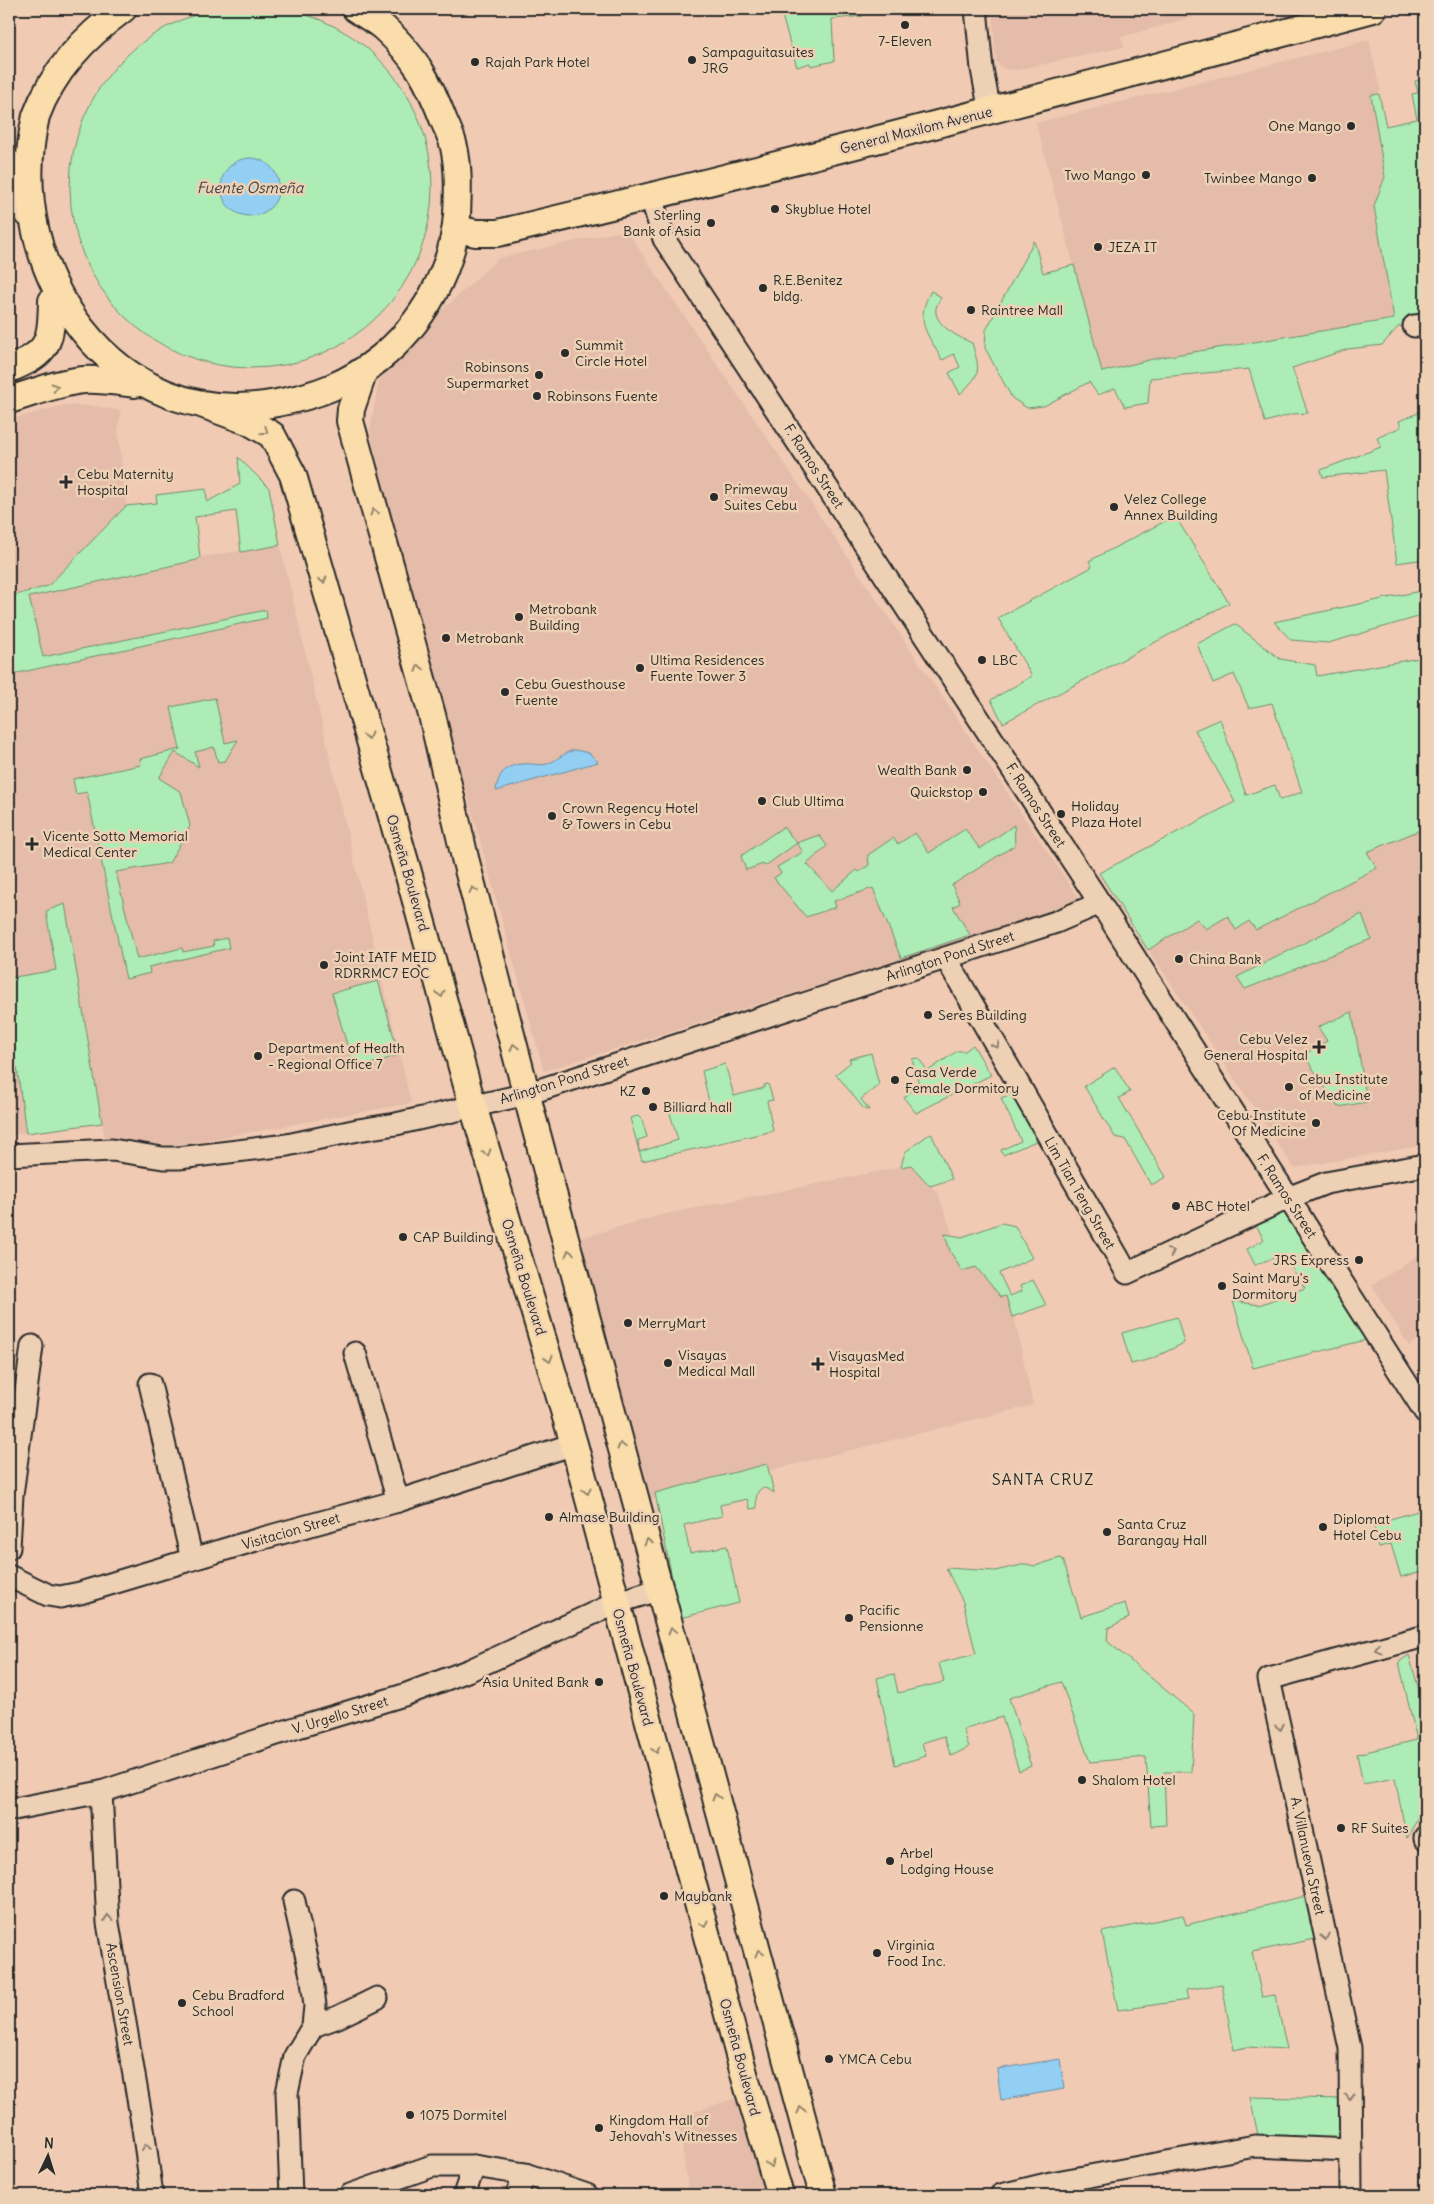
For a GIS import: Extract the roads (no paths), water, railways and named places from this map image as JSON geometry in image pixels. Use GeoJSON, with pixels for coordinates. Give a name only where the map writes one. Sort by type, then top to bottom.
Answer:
{"type":"FeatureCollection","features":[{"type":"Feature","properties":{"kind":"main road"},"geometry":{"type":"LineString","coordinates":[[123,9],[96,29],[71,55],[51,84],[36,116],[23,176],[24,214],[31,254],[52,301],[69,325],[92,350],[116,370],[143,385],[169,396],[204,405],[253,408],[307,398],[334,388],[364,370],[388,352],[426,306],[444,269],[456,229],[459,187],[454,146],[430,84],[415,61],[383,27],[356,9]]}},
{"type":"Feature","properties":{"kind":"main road","name":"General Maxilom Avenue"},"geometry":{"type":"LineString","coordinates":[[456,229],[476,233],[498,233],[651,197],[990,112],[1373,9]]}},
{"type":"Feature","properties":{"kind":"main road"},"geometry":{"type":"LineString","coordinates":[[9,369],[32,359],[44,347],[52,331],[52,301]]}},
{"type":"Feature","properties":{"kind":"main road"},"geometry":{"type":"LineString","coordinates":[[364,370],[351,409],[350,421],[432,715],[465,858],[527,1094],[824,2195]]}},
{"type":"Feature","properties":{"kind":"main road"},"geometry":{"type":"LineString","coordinates":[[9,400],[83,380],[106,380],[143,385]]}},
{"type":"Feature","properties":{"kind":"main road","name":"Osmeña Boulevard"},"geometry":{"type":"LineString","coordinates":[[204,405],[250,422],[272,435],[293,475],[406,865],[473,1106],[574,1444],[744,2074],[780,2195]]}},
{"type":"Feature","properties":{"kind":"street"},"geometry":{"type":"LineString","coordinates":[[976,9],[982,69],[990,112]]}},
{"type":"Feature","properties":{"kind":"street"},"geometry":{"type":"LineString","coordinates":[[9,160],[24,214]]}},
{"type":"Feature","properties":{"kind":"street","name":"F. Ramos Street"},"geometry":{"type":"LineString","coordinates":[[651,197],[664,239],[1100,904],[1425,1412]]}},
{"type":"Feature","properties":{"kind":"street","name":"Arlington Pond Street"},"geometry":{"type":"LineString","coordinates":[[9,1155],[112,1150],[163,1158],[179,1158],[287,1145],[396,1124],[527,1094],[1056,922],[1100,904]]}},
{"type":"Feature","properties":{"kind":"street","name":"Lim Tian Teng Street"},"geometry":{"type":"LineString","coordinates":[[946,958],[1127,1273],[1288,1198]]}},
{"type":"Feature","properties":{"kind":"street"},"geometry":{"type":"LineString","coordinates":[[1288,1198],[1326,1183],[1425,1165]]}},
{"type":"Feature","properties":{"kind":"street"},"geometry":{"type":"LineString","coordinates":[[9,1548],[12,1495],[32,1346]]}},
{"type":"Feature","properties":{"kind":"street"},"geometry":{"type":"LineString","coordinates":[[355,1354],[398,1501]]}},
{"type":"Feature","properties":{"kind":"street"},"geometry":{"type":"LineString","coordinates":[[150,1384],[192,1559]]}},
{"type":"Feature","properties":{"kind":"street","name":"Visitacion Street"},"geometry":{"type":"LineString","coordinates":[[9,1576],[48,1595],[60,1597],[80,1593],[192,1559],[398,1501],[574,1444]]}},
{"type":"Feature","properties":{"kind":"street","name":"V. Urgello Street"},"geometry":{"type":"LineString","coordinates":[[9,1810],[101,1792],[298,1727],[404,1695],[470,1670],[616,1603],[660,1590]]}},
{"type":"Feature","properties":{"kind":"street","name":"A. Villanueva Street"},"geometry":{"type":"LineString","coordinates":[[1351,2195],[1350,2048],[1269,1679],[1425,1636]]}},
{"type":"Feature","properties":{"kind":"street","name":"Ascension Street"},"geometry":{"type":"LineString","coordinates":[[101,1792],[108,1922],[143,2128],[152,2195]]}},
{"type":"Feature","properties":{"kind":"street"},"geometry":{"type":"LineString","coordinates":[[291,2195],[286,2094],[295,2056],[313,2026],[315,2006],[312,1980],[294,1901]]}},
{"type":"Feature","properties":{"kind":"street"},"geometry":{"type":"LineString","coordinates":[[313,2026],[338,2017],[377,1998]]}},
{"type":"Feature","properties":{"kind":"street"},"geometry":{"type":"LineString","coordinates":[[1001,2195],[1050,2182],[1255,2146],[1351,2150]]}},
{"type":"Feature","properties":{"kind":"street"},"geometry":{"type":"LineString","coordinates":[[350,2195],[432,2166],[474,2166],[525,2174],[587,2195]]}},
{"type":"Feature","properties":{"kind":"street"},"geometry":{"type":"LineString","coordinates":[[464,2195],[474,2166]]}},
{"type":"Feature","properties":{"kind":"street"},"geometry":{"type":"LineString","coordinates":[[517,2195],[525,2174]]}},
{"type":"Feature","properties":{"kind":"water","name":"Fuente Osmeña"},"geometry":{"type":"Polygon","coordinates":[[[250,158],[266,163],[274,171],[279,187],[274,203],[266,211],[250,216],[234,211],[226,203],[221,187],[226,171],[234,163],[250,158]]]}},
{"type":"Feature","properties":{"kind":"water"},"geometry":{"type":"Polygon","coordinates":[[[575,750],[589,753],[598,762],[496,791],[501,775],[507,768],[523,764],[547,764],[575,750]]]}},
{"type":"Feature","properties":{"kind":"water"},"geometry":{"type":"Polygon","coordinates":[[[1060,2059],[1064,2089],[1001,2100],[997,2069],[1060,2059]]]}},
{"type":"Feature","properties":{"kind":"place","name":"7-Eleven"},"geometry":{"type":"Point","coordinates":[905,25]}},
{"type":"Feature","properties":{"kind":"place","name":"Sampaguitasuites JRG"},"geometry":{"type":"Point","coordinates":[692,60]}},
{"type":"Feature","properties":{"kind":"place","name":"Rajah Park Hotel"},"geometry":{"type":"Point","coordinates":[475,62]}},
{"type":"Feature","properties":{"kind":"place","name":"One Mango"},"geometry":{"type":"Point","coordinates":[1351,126]}},
{"type":"Feature","properties":{"kind":"place","name":"Two Mango"},"geometry":{"type":"Point","coordinates":[1146,175]}},
{"type":"Feature","properties":{"kind":"place","name":"Twinbee Mango"},"geometry":{"type":"Point","coordinates":[1312,178]}},
{"type":"Feature","properties":{"kind":"place","name":"Skyblue Hotel"},"geometry":{"type":"Point","coordinates":[775,209]}},
{"type":"Feature","properties":{"kind":"place","name":"Sterling Bank of Asia"},"geometry":{"type":"Point","coordinates":[711,223]}},
{"type":"Feature","properties":{"kind":"place","name":"JEZA IT"},"geometry":{"type":"Point","coordinates":[1098,247]}},
{"type":"Feature","properties":{"kind":"place","name":"R.E.Benitez bldg."},"geometry":{"type":"Point","coordinates":[763,288]}},
{"type":"Feature","properties":{"kind":"place","name":"Raintree Mall"},"geometry":{"type":"Point","coordinates":[971,310]}},
{"type":"Feature","properties":{"kind":"place","name":"Summit Circle Hotel"},"geometry":{"type":"Point","coordinates":[565,353]}},
{"type":"Feature","properties":{"kind":"place","name":"Robinsons Supermarket"},"geometry":{"type":"Point","coordinates":[539,375]}},
{"type":"Feature","properties":{"kind":"place","name":"Robinsons Fuente"},"geometry":{"type":"Point","coordinates":[537,396]}},
{"type":"Feature","properties":{"kind":"place","name":"Cebu Maternity Hospital"},"geometry":{"type":"Point","coordinates":[66,482]}},
{"type":"Feature","properties":{"kind":"place","name":"Primeway Suites Cebu"},"geometry":{"type":"Point","coordinates":[714,497]}},
{"type":"Feature","properties":{"kind":"place","name":"Velez College Annex Building"},"geometry":{"type":"Point","coordinates":[1114,507]}},
{"type":"Feature","properties":{"kind":"place","name":"Metrobank Building"},"geometry":{"type":"Point","coordinates":[519,617]}},
{"type":"Feature","properties":{"kind":"place","name":"Metrobank"},"geometry":{"type":"Point","coordinates":[446,638]}},
{"type":"Feature","properties":{"kind":"place","name":"LBC"},"geometry":{"type":"Point","coordinates":[982,660]}},
{"type":"Feature","properties":{"kind":"place","name":"Ultima Residences Fuente Tower 3"},"geometry":{"type":"Point","coordinates":[640,668]}},
{"type":"Feature","properties":{"kind":"place","name":"Cebu Guesthouse Fuente"},"geometry":{"type":"Point","coordinates":[505,692]}},
{"type":"Feature","properties":{"kind":"place","name":"Wealth Bank"},"geometry":{"type":"Point","coordinates":[967,770]}},
{"type":"Feature","properties":{"kind":"place","name":"Quickstop"},"geometry":{"type":"Point","coordinates":[983,792]}},
{"type":"Feature","properties":{"kind":"place","name":"Club Ultima"},"geometry":{"type":"Point","coordinates":[762,801]}},
{"type":"Feature","properties":{"kind":"place","name":"Holiday Plaza Hotel"},"geometry":{"type":"Point","coordinates":[1061,814]}},
{"type":"Feature","properties":{"kind":"place","name":"Crown Regency Hotel & Towers in Cebu"},"geometry":{"type":"Point","coordinates":[552,816]}},
{"type":"Feature","properties":{"kind":"place","name":"Vicente Sotto Memorial Medical Center"},"geometry":{"type":"Point","coordinates":[32,844]}},
{"type":"Feature","properties":{"kind":"place","name":"China Bank"},"geometry":{"type":"Point","coordinates":[1179,959]}},
{"type":"Feature","properties":{"kind":"place","name":"Joint IATF MEID RDRRMC7 EOC"},"geometry":{"type":"Point","coordinates":[324,965]}},
{"type":"Feature","properties":{"kind":"place","name":"Seres Building"},"geometry":{"type":"Point","coordinates":[928,1015]}},
{"type":"Feature","properties":{"kind":"place","name":"Cebu Velez General Hospital"},"geometry":{"type":"Point","coordinates":[1319,1047]}},
{"type":"Feature","properties":{"kind":"place","name":"Department of Health - Regional Office 7"},"geometry":{"type":"Point","coordinates":[258,1056]}},
{"type":"Feature","properties":{"kind":"place","name":"Casa Verde Female Dormitory"},"geometry":{"type":"Point","coordinates":[895,1080]}},
{"type":"Feature","properties":{"kind":"place","name":"Cebu Institute of Medicine"},"geometry":{"type":"Point","coordinates":[1289,1087]}},
{"type":"Feature","properties":{"kind":"place","name":"KZ"},"geometry":{"type":"Point","coordinates":[646,1091]}},
{"type":"Feature","properties":{"kind":"place","name":"Billiard hall"},"geometry":{"type":"Point","coordinates":[653,1107]}},
{"type":"Feature","properties":{"kind":"place","name":"Cebu Institute Of Medicine"},"geometry":{"type":"Point","coordinates":[1316,1123]}},
{"type":"Feature","properties":{"kind":"place","name":"ABC Hotel"},"geometry":{"type":"Point","coordinates":[1176,1206]}},
{"type":"Feature","properties":{"kind":"place","name":"CAP Building"},"geometry":{"type":"Point","coordinates":[403,1237]}},
{"type":"Feature","properties":{"kind":"place","name":"JRS Express"},"geometry":{"type":"Point","coordinates":[1359,1260]}},
{"type":"Feature","properties":{"kind":"place","name":"Saint Mary's Dormitory"},"geometry":{"type":"Point","coordinates":[1222,1286]}},
{"type":"Feature","properties":{"kind":"place","name":"MerryMart"},"geometry":{"type":"Point","coordinates":[628,1323]}},
{"type":"Feature","properties":{"kind":"place","name":"Visayas Medical Mall"},"geometry":{"type":"Point","coordinates":[668,1363]}},
{"type":"Feature","properties":{"kind":"place","name":"VisayasMed Hospital"},"geometry":{"type":"Point","coordinates":[818,1364]}},
{"type":"Feature","properties":{"kind":"place","name":"Almase Building"},"geometry":{"type":"Point","coordinates":[549,1517]}},
{"type":"Feature","properties":{"kind":"place","name":"Diplomat Hotel Cebu"},"geometry":{"type":"Point","coordinates":[1323,1527]}},
{"type":"Feature","properties":{"kind":"place","name":"Santa Cruz Barangay Hall"},"geometry":{"type":"Point","coordinates":[1107,1532]}},
{"type":"Feature","properties":{"kind":"place","name":"Pacific Pensionne"},"geometry":{"type":"Point","coordinates":[849,1618]}},
{"type":"Feature","properties":{"kind":"place","name":"Asia United Bank"},"geometry":{"type":"Point","coordinates":[599,1682]}},
{"type":"Feature","properties":{"kind":"place","name":"Shalom Hotel"},"geometry":{"type":"Point","coordinates":[1082,1780]}},
{"type":"Feature","properties":{"kind":"place","name":"RF Suites"},"geometry":{"type":"Point","coordinates":[1341,1828]}},
{"type":"Feature","properties":{"kind":"place","name":"Arbel Lodging House"},"geometry":{"type":"Point","coordinates":[890,1861]}},
{"type":"Feature","properties":{"kind":"place","name":"Maybank"},"geometry":{"type":"Point","coordinates":[664,1896]}},
{"type":"Feature","properties":{"kind":"place","name":"Virginia Food Inc."},"geometry":{"type":"Point","coordinates":[877,1953]}},
{"type":"Feature","properties":{"kind":"place","name":"Cebu Bradford School"},"geometry":{"type":"Point","coordinates":[182,2003]}},
{"type":"Feature","properties":{"kind":"place","name":"YMCA Cebu"},"geometry":{"type":"Point","coordinates":[829,2059]}},
{"type":"Feature","properties":{"kind":"place","name":"1075 Dormitel"},"geometry":{"type":"Point","coordinates":[410,2115]}},
{"type":"Feature","properties":{"kind":"place","name":"Kingdom Hall of Jehovah's Witnesses"},"geometry":{"type":"Point","coordinates":[599,2128]}},
{"type":"Feature","properties":{"kind":"district","name":"SANTA CRUZ"},"geometry":{"type":"Point","coordinates":[1043,1479]}}]}
